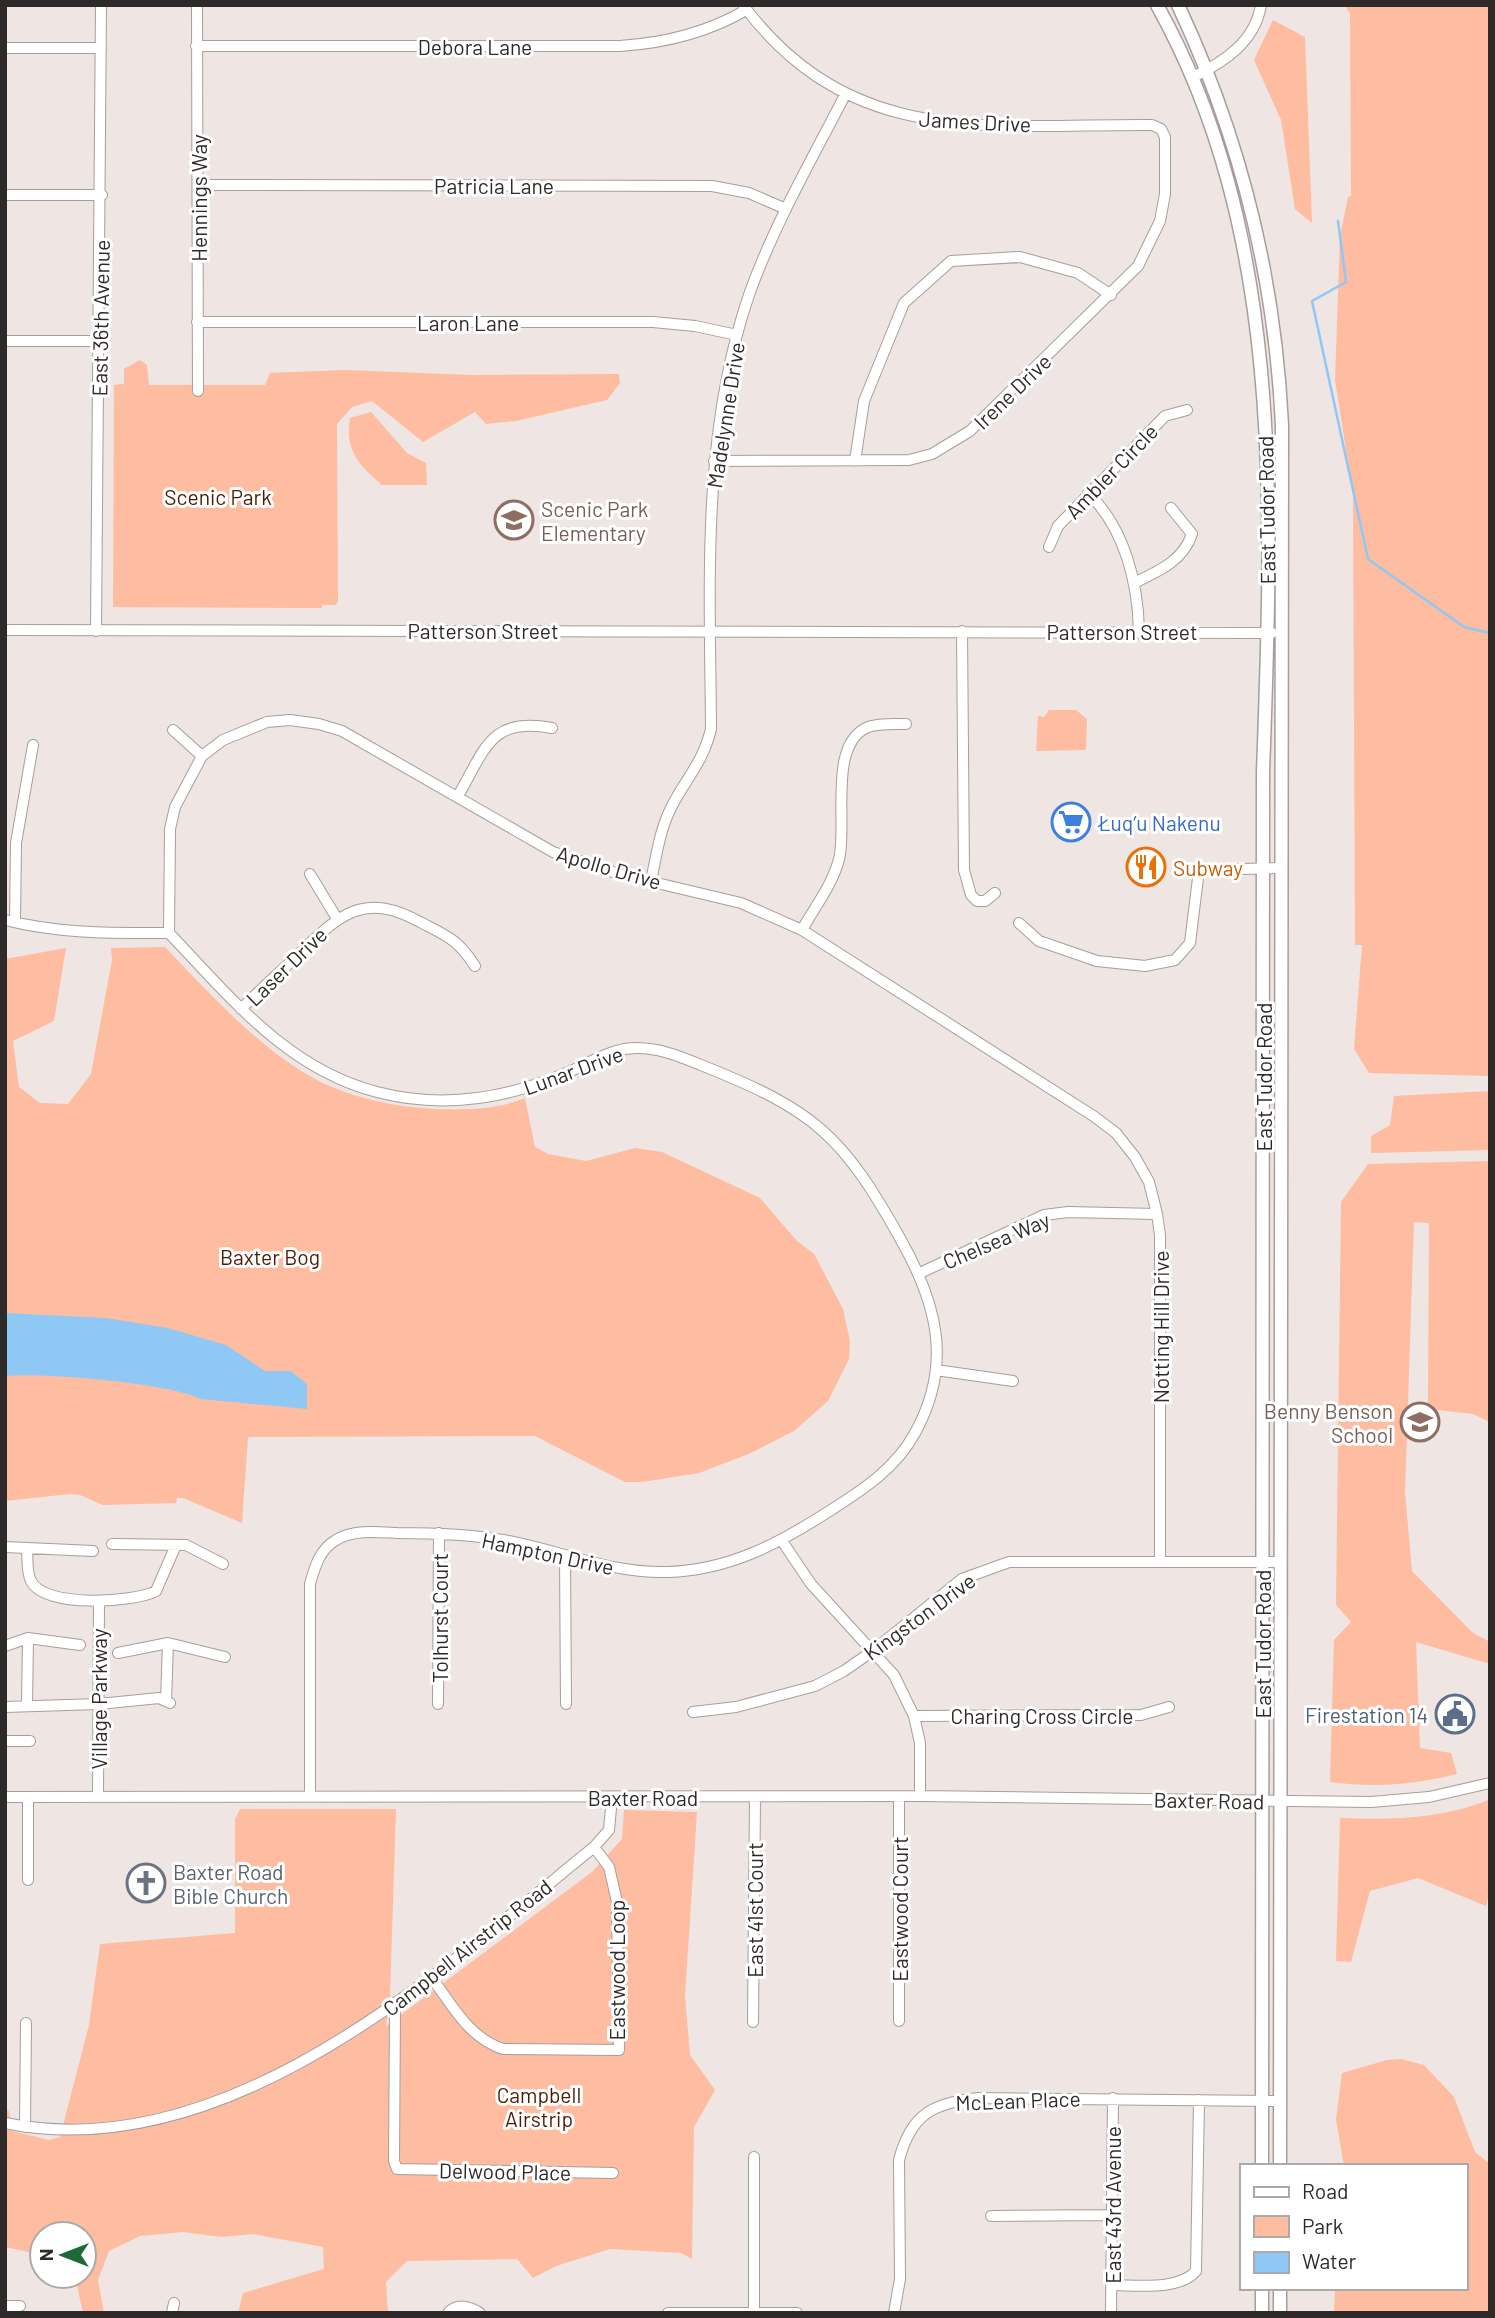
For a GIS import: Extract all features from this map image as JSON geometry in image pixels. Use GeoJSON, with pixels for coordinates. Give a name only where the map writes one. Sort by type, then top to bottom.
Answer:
{"type":"FeatureCollection","features":[{"type":"Feature","properties":{"kind":"main road","name":"East Tudor Road"},"geometry":{"type":"LineString","coordinates":[[1157,5],[1193,77],[1229,192],[1247,264],[1257,333],[1265,442],[1267,633],[1263,868],[1262,2164]]}},
{"type":"Feature","properties":{"kind":"main road","name":"East Tudor Road"},"geometry":{"type":"LineString","coordinates":[[1178,5],[1208,70],[1247,189],[1273,310],[1283,425],[1280,868],[1280,2164]]}},
{"type":"Feature","properties":{"kind":"main road"},"geometry":{"type":"LineString","coordinates":[[1262,2290],[1262,2313]]}},
{"type":"Feature","properties":{"kind":"main road"},"geometry":{"type":"LineString","coordinates":[[1280,2290],[1280,2313]]}},
{"type":"Feature","properties":{"kind":"street","name":"East 36th Avenue"},"geometry":{"type":"LineString","coordinates":[[96,631],[102,195],[101,5]]}},
{"type":"Feature","properties":{"kind":"street","name":"Hennings Way"},"geometry":{"type":"LineString","coordinates":[[197,5],[198,391]]}},
{"type":"Feature","properties":{"kind":"street"},"geometry":{"type":"LineString","coordinates":[[1193,77],[1235,52],[1250,34],[1261,5]]}},
{"type":"Feature","properties":{"kind":"street","name":"Debora Lane"},"geometry":{"type":"LineString","coordinates":[[196,46],[656,44],[693,34],[745,8]]}},
{"type":"Feature","properties":{"kind":"street","name":"James Drive"},"geometry":{"type":"LineString","coordinates":[[745,8],[771,40],[793,61],[845,95],[889,112],[948,123],[1152,125],[1161,129]]}},
{"type":"Feature","properties":{"kind":"street"},"geometry":{"type":"LineString","coordinates":[[5,48],[101,48]]}},
{"type":"Feature","properties":{"kind":"street","name":"Madelynne Drive"},"geometry":{"type":"LineString","coordinates":[[651,881],[661,832],[670,809],[707,747],[711,729],[714,461],[727,374],[750,292],[786,209],[845,95]]}},
{"type":"Feature","properties":{"kind":"street","name":"Irene Drive"},"geometry":{"type":"LineString","coordinates":[[714,461],[909,460],[952,444],[988,416],[1138,266],[1160,221],[1166,164],[1165,137],[1161,129]]}},
{"type":"Feature","properties":{"kind":"street","name":"Patricia Lane"},"geometry":{"type":"LineString","coordinates":[[198,185],[712,186],[749,193],[786,209]]}},
{"type":"Feature","properties":{"kind":"street"},"geometry":{"type":"LineString","coordinates":[[5,195],[102,195]]}},
{"type":"Feature","properties":{"kind":"street"},"geometry":{"type":"LineString","coordinates":[[855,461],[864,401],[904,303],[951,261],[1020,257],[1078,273],[1111,295]]}},
{"type":"Feature","properties":{"kind":"street","name":"Laron Lane"},"geometry":{"type":"LineString","coordinates":[[197,323],[653,323],[695,326],[737,335]]}},
{"type":"Feature","properties":{"kind":"street"},"geometry":{"type":"LineString","coordinates":[[5,341],[99,341]]}},
{"type":"Feature","properties":{"kind":"street","name":"Ambler Circle"},"geometry":{"type":"LineString","coordinates":[[1049,547],[1058,526],[1165,416],[1187,410]]}},
{"type":"Feature","properties":{"kind":"street"},"geometry":{"type":"LineString","coordinates":[[1088,493],[1105,509],[1113,522],[1134,583],[1139,631]]}},
{"type":"Feature","properties":{"kind":"street"},"geometry":{"type":"LineString","coordinates":[[1134,583],[1163,569],[1186,550],[1192,534],[1171,508]]}},
{"type":"Feature","properties":{"kind":"street","name":"Patterson Street"},"geometry":{"type":"LineString","coordinates":[[5,631],[1283,633]]}},
{"type":"Feature","properties":{"kind":"street"},"geometry":{"type":"LineString","coordinates":[[961,631],[964,870],[971,895],[977,901],[985,901],[995,893]]}},
{"type":"Feature","properties":{"kind":"street","name":"Apollo Drive"},"geometry":{"type":"LineString","coordinates":[[169,933],[170,830],[175,807],[202,756],[223,740],[267,722],[290,720],[319,724],[342,731],[553,852],[586,865],[741,903],[802,930],[1095,1117]]}},
{"type":"Feature","properties":{"kind":"street"},"geometry":{"type":"LineString","coordinates":[[458,796],[488,745],[503,730],[514,725],[530,724],[552,728]]}},
{"type":"Feature","properties":{"kind":"street"},"geometry":{"type":"LineString","coordinates":[[802,930],[839,861],[842,845],[842,780],[846,756],[858,734],[870,727],[906,724]]}},
{"type":"Feature","properties":{"kind":"street"},"geometry":{"type":"LineString","coordinates":[[173,730],[202,756]]}},
{"type":"Feature","properties":{"kind":"street"},"geometry":{"type":"LineString","coordinates":[[33,745],[16,843],[10,921],[47,930],[85,933],[169,933]]}},
{"type":"Feature","properties":{"kind":"street"},"geometry":{"type":"LineString","coordinates":[[1019,923],[1039,941],[1097,961],[1145,966],[1175,960],[1190,943],[1199,870],[1280,868]]}},
{"type":"Feature","properties":{"kind":"street"},"geometry":{"type":"LineString","coordinates":[[310,874],[337,917]]}},
{"type":"Feature","properties":{"kind":"street","name":"Laser Drive"},"geometry":{"type":"LineString","coordinates":[[241,1009],[337,917],[380,907],[402,911],[461,944],[475,966]]}},
{"type":"Feature","properties":{"kind":"street","name":"Lunar Drive"},"geometry":{"type":"LineString","coordinates":[[169,933],[271,1038],[303,1061],[372,1091],[408,1099],[454,1101],[505,1094],[547,1081],[619,1050],[644,1048],[666,1051],[762,1089],[789,1104],[828,1133],[865,1177],[920,1273],[933,1307],[937,1337],[936,1370]]}},
{"type":"Feature","properties":{"kind":"street","name":"Notting Hill Drive"},"geometry":{"type":"LineString","coordinates":[[1095,1117],[1116,1133],[1135,1157],[1149,1182],[1157,1214],[1160,1236],[1160,1560]]}},
{"type":"Feature","properties":{"kind":"street","name":"Chelsea Way"},"geometry":{"type":"LineString","coordinates":[[920,1273],[1044,1215],[1068,1212],[1157,1214]]}},
{"type":"Feature","properties":{"kind":"street"},"geometry":{"type":"LineString","coordinates":[[936,1370],[1013,1381]]}},
{"type":"Feature","properties":{"kind":"street","name":"Hampton Drive"},"geometry":{"type":"LineString","coordinates":[[310,1796],[310,1584],[318,1560],[332,1542],[360,1532],[439,1533],[504,1540],[610,1568],[674,1572],[721,1564],[782,1541],[862,1491],[890,1467],[915,1434],[930,1397],[936,1370]]}},
{"type":"Feature","properties":{"kind":"street","name":"Tolhurst Court"},"geometry":{"type":"LineString","coordinates":[[438,1704],[439,1533]]}},
{"type":"Feature","properties":{"kind":"street"},"geometry":{"type":"LineString","coordinates":[[782,1541],[811,1584],[894,1675],[914,1716],[920,1743],[920,1796]]}},
{"type":"Feature","properties":{"kind":"street"},"geometry":{"type":"LineString","coordinates":[[112,1544],[186,1545],[223,1564]]}},
{"type":"Feature","properties":{"kind":"street","name":"Village Parkway"},"geometry":{"type":"LineString","coordinates":[[27,1548],[30,1581],[39,1590],[54,1595],[99,1601],[130,1601],[156,1591],[176,1545]]}},
{"type":"Feature","properties":{"kind":"street"},"geometry":{"type":"LineString","coordinates":[[5,1547],[93,1551]]}},
{"type":"Feature","properties":{"kind":"street"},"geometry":{"type":"LineString","coordinates":[[565,1555],[566,1704]]}},
{"type":"Feature","properties":{"kind":"street","name":"Kingston Drive"},"geometry":{"type":"LineString","coordinates":[[693,1712],[779,1698],[844,1671],[961,1579],[1009,1562],[1280,1562]]}},
{"type":"Feature","properties":{"kind":"street","name":"Village Parkway"},"geometry":{"type":"LineString","coordinates":[[98,1796],[99,1601]]}},
{"type":"Feature","properties":{"kind":"street"},"geometry":{"type":"LineString","coordinates":[[27,1705],[28,1638]]}},
{"type":"Feature","properties":{"kind":"street"},"geometry":{"type":"LineString","coordinates":[[5,1646],[28,1638],[80,1645]]}},
{"type":"Feature","properties":{"kind":"street"},"geometry":{"type":"LineString","coordinates":[[5,1707],[99,1704],[159,1698],[168,1702],[167,1643]]}},
{"type":"Feature","properties":{"kind":"street"},"geometry":{"type":"LineString","coordinates":[[118,1653],[167,1643],[225,1657]]}},
{"type":"Feature","properties":{"kind":"street","name":"Charing Cross Circle"},"geometry":{"type":"LineString","coordinates":[[914,1716],[1141,1715],[1169,1707]]}},
{"type":"Feature","properties":{"kind":"street"},"geometry":{"type":"LineString","coordinates":[[5,1741],[30,1741]]}},
{"type":"Feature","properties":{"kind":"street"},"geometry":{"type":"LineString","coordinates":[[1280,1801],[1409,1800],[1490,1783]]}},
{"type":"Feature","properties":{"kind":"street","name":"Baxter Road"},"geometry":{"type":"LineString","coordinates":[[5,1797],[920,1796],[1280,1801]]}},
{"type":"Feature","properties":{"kind":"street"},"geometry":{"type":"LineString","coordinates":[[28,1797],[28,1880]]}},
{"type":"Feature","properties":{"kind":"street","name":"Campbell Airstrip Road"},"geometry":{"type":"LineString","coordinates":[[5,2123],[66,2131],[146,2124],[264,2082],[395,2006],[594,1847],[609,1830],[612,1797]]}},
{"type":"Feature","properties":{"kind":"street","name":"East 41st Court"},"geometry":{"type":"LineString","coordinates":[[753,2022],[755,1797]]}},
{"type":"Feature","properties":{"kind":"street","name":"Eastwood Court"},"geometry":{"type":"LineString","coordinates":[[899,2021],[900,1797]]}},
{"type":"Feature","properties":{"kind":"street","name":"Eastwood Loop"},"geometry":{"type":"LineString","coordinates":[[432,1978],[477,2037],[488,2044],[503,2049],[619,2050],[617,1902],[609,1867],[594,1847]]}},
{"type":"Feature","properties":{"kind":"street","name":"Delwood Place"},"geometry":{"type":"LineString","coordinates":[[395,2006],[394,2161],[397,2169],[613,2173]]}},
{"type":"Feature","properties":{"kind":"street"},"geometry":{"type":"LineString","coordinates":[[25,2127],[26,2023]]}},
{"type":"Feature","properties":{"kind":"street","name":"McLean Place"},"geometry":{"type":"LineString","coordinates":[[894,2313],[900,2279],[899,2160],[904,2142],[913,2126],[928,2111],[948,2101],[978,2098],[1280,2101]]}},
{"type":"Feature","properties":{"kind":"street","name":"East 43rd Avenue"},"geometry":{"type":"LineString","coordinates":[[1111,2313],[1113,2098]]}},
{"type":"Feature","properties":{"kind":"street"},"geometry":{"type":"LineString","coordinates":[[1111,2285],[1173,2283],[1190,2278],[1196,2271],[1199,2100]]}},
{"type":"Feature","properties":{"kind":"street"},"geometry":{"type":"LineString","coordinates":[[754,2157],[754,2311]]}},
{"type":"Feature","properties":{"kind":"street"},"geometry":{"type":"LineString","coordinates":[[991,2216],[1111,2215]]}},
{"type":"Feature","properties":{"kind":"street"},"geometry":{"type":"LineString","coordinates":[[5,2306],[19,2306]]}},
{"type":"Feature","properties":{"kind":"street"},"geometry":{"type":"LineString","coordinates":[[448,2313],[461,2306],[472,2307],[480,2313]]}},
{"type":"Feature","properties":{"kind":"street"},"geometry":{"type":"LineString","coordinates":[[668,2313],[797,2313]]}},
{"type":"Feature","properties":{"kind":"green space"},"geometry":{"type":"Polygon","coordinates":[[[1345,5],[1490,5],[1490,1076],[1369,1073],[1354,1049],[1362,945],[1355,945],[1353,494],[1335,380],[1340,236],[1348,197],[1351,196],[1350,14],[1345,5]]]}},
{"type":"Feature","properties":{"kind":"green space"},"geometry":{"type":"Polygon","coordinates":[[[1273,20],[1305,37],[1312,223],[1295,209],[1281,120],[1254,60],[1273,20]]]}},
{"type":"Feature","properties":{"kind":"green space","name":"Scenic Park"},"geometry":{"type":"Polygon","coordinates":[[[140,360],[147,365],[149,385],[265,385],[270,373],[345,370],[471,375],[619,374],[620,383],[607,400],[516,421],[486,424],[475,412],[423,442],[372,401],[352,407],[337,424],[338,602],[335,605],[322,605],[322,608],[113,607],[114,385],[124,384],[124,369],[140,360]]]}},
{"type":"Feature","properties":{"kind":"green space"},"geometry":{"type":"Polygon","coordinates":[[[371,412],[407,453],[426,463],[427,485],[382,485],[360,463],[350,439],[350,418],[371,412]]]}},
{"type":"Feature","properties":{"kind":"green space"},"geometry":{"type":"Polygon","coordinates":[[[1049,710],[1076,710],[1087,719],[1086,750],[1036,751],[1038,716],[1044,717],[1049,710]]]}},
{"type":"Feature","properties":{"kind":"green space","name":"Baxter Bog"},"geometry":{"type":"Polygon","coordinates":[[[165,947],[251,1033],[289,1063],[322,1083],[387,1103],[436,1109],[492,1107],[525,1098],[535,1147],[548,1154],[586,1161],[635,1148],[662,1152],[760,1198],[797,1241],[814,1254],[843,1309],[850,1341],[849,1359],[828,1401],[794,1431],[751,1453],[699,1473],[642,1482],[625,1482],[535,1436],[248,1437],[242,1523],[183,1498],[177,1498],[176,1503],[103,1505],[80,1495],[70,1494],[5,1501],[5,959],[66,948],[54,1021],[13,1041],[19,1087],[40,1103],[68,1104],[91,1074],[112,960],[111,948],[165,947]]]}},
{"type":"Feature","properties":{"kind":"green space"},"geometry":{"type":"Polygon","coordinates":[[[1490,1091],[1490,1150],[1371,1153],[1371,1136],[1390,1125],[1394,1096],[1490,1091]]]}},
{"type":"Feature","properties":{"kind":"green space"},"geometry":{"type":"Polygon","coordinates":[[[1490,1161],[1490,1422],[1473,1414],[1428,1409],[1429,1223],[1414,1222],[1405,1492],[1412,1571],[1473,1633],[1490,1642],[1490,1664],[1416,1642],[1420,1748],[1451,1753],[1457,1774],[1394,1784],[1330,1782],[1334,1640],[1351,1622],[1336,1605],[1341,1202],[1368,1164],[1490,1161]]]}},
{"type":"Feature","properties":{"kind":"green space"},"geometry":{"type":"Polygon","coordinates":[[[1489,1800],[1490,1892],[1486,1906],[1418,1878],[1370,1891],[1351,1962],[1336,1961],[1340,1818],[1378,1819],[1434,1815],[1489,1800]]]}},
{"type":"Feature","properties":{"kind":"green space","name":"Campbell Airstrip"},"geometry":{"type":"Polygon","coordinates":[[[240,1809],[396,1809],[390,1996],[386,2026],[592,1872],[622,1839],[624,1810],[697,1812],[685,1996],[690,2055],[715,2090],[694,2127],[692,2259],[681,2253],[610,2249],[556,2266],[533,2278],[517,2259],[407,2261],[386,2282],[388,2313],[238,2313],[243,2293],[324,2269],[323,2247],[253,2234],[221,2237],[183,2232],[140,2236],[109,2251],[98,2280],[98,2220],[28,2220],[28,2252],[5,2247],[5,2110],[9,2111],[12,2131],[49,2140],[60,2137],[89,2025],[100,1944],[235,1933],[235,1819],[240,1809]]]}},
{"type":"Feature","properties":{"kind":"green space"},"geometry":{"type":"Polygon","coordinates":[[[1401,2059],[1424,2065],[1454,2097],[1475,2152],[1490,2164],[1490,2313],[1334,2313],[1335,2290],[1467,2290],[1467,2164],[1344,2164],[1336,2119],[1342,2073],[1387,2060],[1401,2059]]]}},
{"type":"Feature","properties":{"kind":"green space","name":"Campbell Airstrip"},"geometry":{"type":"Polygon","coordinates":[[[98,2280],[104,2313],[83,2313],[78,2290],[98,2290],[98,2280]]]}},
{"type":"Feature","properties":{"kind":"water"},"geometry":{"type":"Polygon","coordinates":[[[5,1313],[106,1318],[168,1328],[226,1345],[265,1371],[291,1371],[307,1384],[307,1409],[200,1399],[163,1388],[105,1380],[5,1376],[5,1313]]]}},
{"type":"Feature","properties":{"kind":"waterway"},"geometry":{"type":"LineString","coordinates":[[1338,221],[1346,282],[1312,301],[1368,559],[1464,627],[1490,633]]}},
{"type":"Feature","properties":{"kind":"place","name":"Scenic Park Elementary"},"geometry":{"type":"Point","coordinates":[514,520]}},
{"type":"Feature","properties":{"kind":"place","name":"Łuq’u Nakenu"},"geometry":{"type":"Point","coordinates":[1071,822]}},
{"type":"Feature","properties":{"kind":"place","name":"Subway"},"geometry":{"type":"Point","coordinates":[1146,867]}},
{"type":"Feature","properties":{"kind":"place","name":"Benny Benson School"},"geometry":{"type":"Point","coordinates":[1420,1422]}},
{"type":"Feature","properties":{"kind":"place","name":"Firestation 14"},"geometry":{"type":"Point","coordinates":[1455,1714]}},
{"type":"Feature","properties":{"kind":"place","name":"Baxter Road Bible Church"},"geometry":{"type":"Point","coordinates":[146,1883]}}]}
